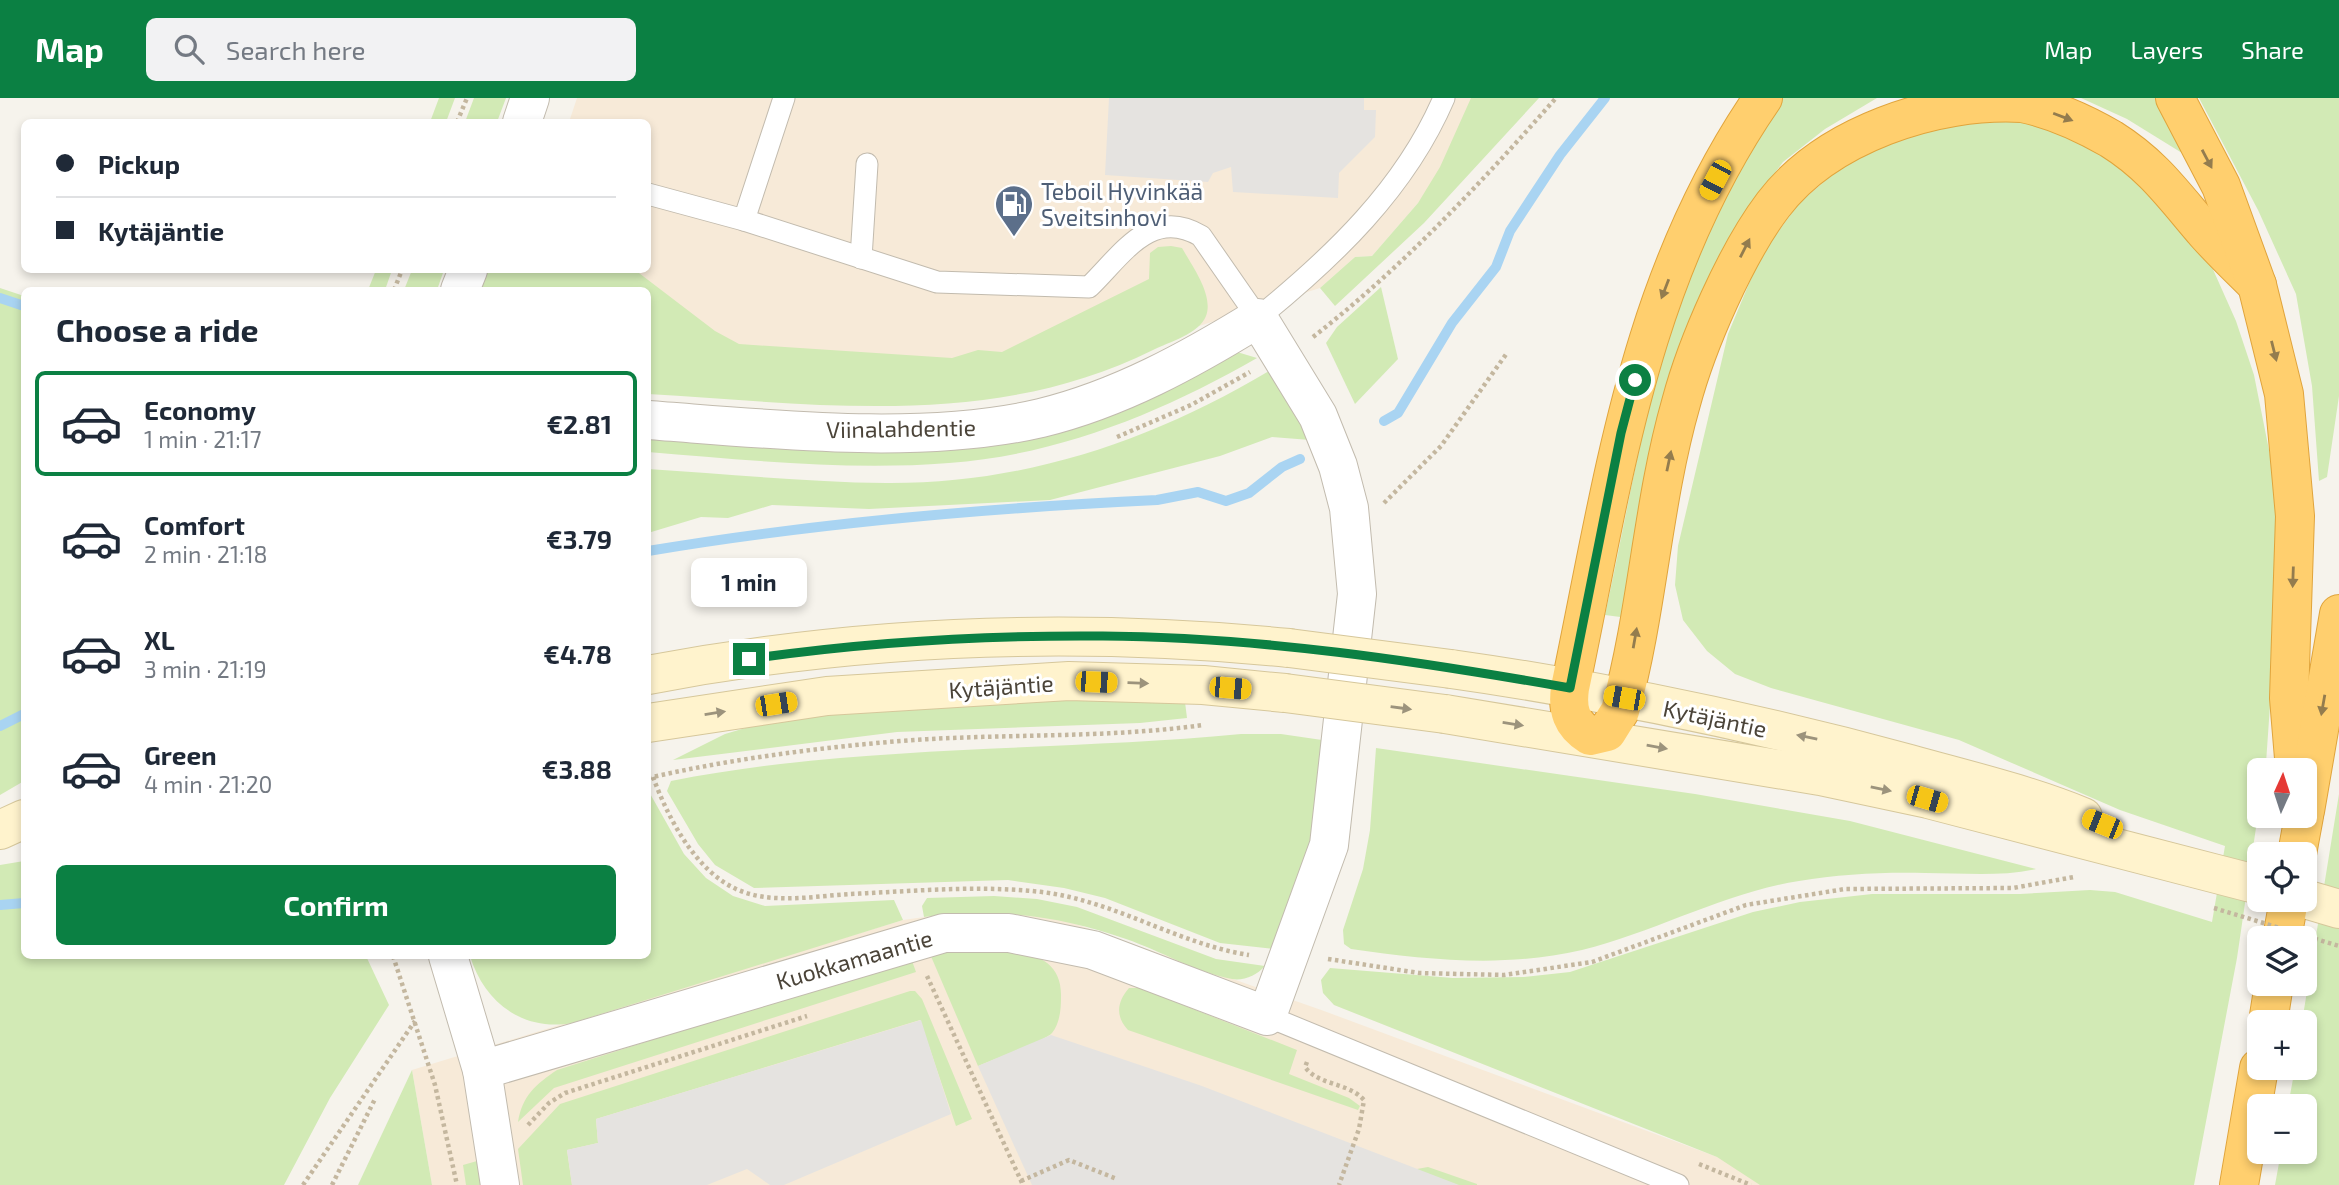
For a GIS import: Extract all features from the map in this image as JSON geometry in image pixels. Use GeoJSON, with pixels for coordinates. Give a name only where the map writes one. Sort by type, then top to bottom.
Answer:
{"type":"FeatureCollection","features":[{"type":"Feature","properties":{"kind":"highway"},"geometry":{"type":"LineString","coordinates":[[1763,98],[1695,217],[1642,354],[1621,433],[1570,688],[1570,715],[1577,728],[1590,736],[1607,732],[1620,711],[1624,698],[1681,402],[1713,319],[1747,242],[1775,202],[1820,159],[1866,130],[1916,110],[1973,102],[2022,103],[2066,117],[2111,139],[2158,174],[2206,233],[2257,285]]}},
{"type":"Feature","properties":{"kind":"highway"},"geometry":{"type":"LineString","coordinates":[[2175,98],[2221,186],[2257,285],[2284,394],[2295,516],[2289,698],[2294,758]]}},
{"type":"Feature","properties":{"kind":"highway"},"geometry":{"type":"LineString","coordinates":[[2313,758],[2339,614]]}},
{"type":"Feature","properties":{"kind":"highway"},"geometry":{"type":"LineString","coordinates":[[2239,1185],[2257,1080]]}},
{"type":"Feature","properties":{"kind":"street"},"geometry":{"type":"LineString","coordinates":[[523,119],[530,98]]}},
{"type":"Feature","properties":{"kind":"street"},"geometry":{"type":"LineString","coordinates":[[1258,318],[1318,416],[1338,466],[1349,508],[1357,594],[1329,845],[1267,1016]]}},
{"type":"Feature","properties":{"kind":"street","name":"Viinalahdentie"},"geometry":{"type":"LineString","coordinates":[[651,420],[903,433],[976,429],[1041,418],[1099,400],[1187,362],[1258,318]]}},
{"type":"Feature","properties":{"kind":"street","name":"Kytäjäntie"},"geometry":{"type":"LineString","coordinates":[[651,675],[825,648],[958,640],[1104,636],[1289,648],[1451,669],[1624,698],[1825,741],[2014,794],[2078,815],[2218,891]]}},
{"type":"Feature","properties":{"kind":"street","name":"Kytäjäntie"},"geometry":{"type":"LineString","coordinates":[[651,723],[827,696],[1069,681],[1203,685],[1285,693],[1590,736],[1820,776],[1914,796],[2218,891],[2247,887]]}},
{"type":"Feature","properties":{"kind":"street"},"geometry":{"type":"LineString","coordinates":[[0,830],[21,820]]}},
{"type":"Feature","properties":{"kind":"street"},"geometry":{"type":"LineString","coordinates":[[0,848],[21,845]]}},
{"type":"Feature","properties":{"kind":"street"},"geometry":{"type":"LineString","coordinates":[[2317,903],[2339,909]]}},
{"type":"Feature","properties":{"kind":"street","name":"Kuokkamaantie"},"geometry":{"type":"LineString","coordinates":[[482,1070],[944,933],[1009,933],[1093,950],[1267,1016]]}},
{"type":"Feature","properties":{"kind":"street"},"geometry":{"type":"LineString","coordinates":[[449,959],[482,1070],[500,1185]]}},
{"type":"Feature","properties":{"kind":"lane"},"geometry":{"type":"LineString","coordinates":[[744,220],[784,98]]}},
{"type":"Feature","properties":{"kind":"lane"},"geometry":{"type":"LineString","coordinates":[[651,195],[744,220],[937,282],[1089,287],[1148,230],[1173,225],[1188,228],[1201,236],[1258,318],[1322,266],[1356,231],[1410,160],[1444,98]]}},
{"type":"Feature","properties":{"kind":"lane"},"geometry":{"type":"LineString","coordinates":[[861,258],[867,164]]}},
{"type":"Feature","properties":{"kind":"lane"},"geometry":{"type":"LineString","coordinates":[[1267,1016],[1678,1185]]}},
{"type":"Feature","properties":{"kind":"path"},"geometry":{"type":"LineString","coordinates":[[458,119],[467,98]]}},
{"type":"Feature","properties":{"kind":"path"},"geometry":{"type":"LineString","coordinates":[[1313,338],[1352,307],[1494,169],[1556,98]]}},
{"type":"Feature","properties":{"kind":"path"},"geometry":{"type":"LineString","coordinates":[[1379,509],[1441,446],[1507,353]]}},
{"type":"Feature","properties":{"kind":"path"},"geometry":{"type":"LineString","coordinates":[[651,777],[747,758],[901,741],[1148,733],[1209,724]]}},
{"type":"Feature","properties":{"kind":"path"},"geometry":{"type":"LineString","coordinates":[[651,779],[698,859],[714,876],[755,896],[1003,888],[1045,892],[1091,903],[1216,950],[1318,967],[1329,958],[1419,973],[1504,975],[1592,962],[1746,905],[1845,889],[2013,888],[2084,875]]}},
{"type":"Feature","properties":{"kind":"path"},"geometry":{"type":"LineString","coordinates":[[2218,891],[2339,946]]}},
{"type":"Feature","properties":{"kind":"path"},"geometry":{"type":"LineString","coordinates":[[394,959],[416,1020],[441,1109],[457,1185]]}},
{"type":"Feature","properties":{"kind":"path"},"geometry":{"type":"LineString","coordinates":[[914,982],[927,978],[1022,1183],[1069,1160],[1117,1179]]}},
{"type":"Feature","properties":{"kind":"path"},"geometry":{"type":"LineString","coordinates":[[494,1146],[519,1138],[533,1117],[565,1093],[811,1015]]}},
{"type":"Feature","properties":{"kind":"path"},"geometry":{"type":"LineString","coordinates":[[303,1185],[416,1020]]}},
{"type":"Feature","properties":{"kind":"path"},"geometry":{"type":"LineString","coordinates":[[1318,1037],[1305,1067],[1312,1076],[1355,1091],[1364,1100],[1359,1129],[1339,1185]]}},
{"type":"Feature","properties":{"kind":"path"},"geometry":{"type":"LineString","coordinates":[[332,1185],[375,1099]]}},
{"type":"Feature","properties":{"kind":"shaded area"},"geometry":{"type":"Polygon","coordinates":[[[577,98],[1490,98],[1418,203],[1372,256],[1355,257],[1320,288],[1088,361],[729,362],[651,293],[651,287],[644,287],[622,273],[651,273],[651,119],[570,119],[577,98]]]}},
{"type":"Feature","properties":{"kind":"shaded area"},"geometry":{"type":"Polygon","coordinates":[[[1109,98],[1364,98],[1364,110],[1376,110],[1375,137],[1339,173],[1338,198],[1233,192],[1231,167],[1213,173],[1208,182],[1105,175],[1109,98]]]}},
{"type":"Feature","properties":{"kind":"shaded area"},"geometry":{"type":"Polygon","coordinates":[[[994,912],[1035,915],[1073,923],[1324,1011],[1793,1185],[432,1185],[412,1070],[903,920],[946,914],[994,912]]]}},
{"type":"Feature","properties":{"kind":"shaded area"},"geometry":{"type":"Polygon","coordinates":[[[921,1020],[951,1114],[784,1185],[770,1185],[747,1169],[707,1185],[572,1185],[567,1150],[598,1143],[596,1119],[921,1020]]]}},
{"type":"Feature","properties":{"kind":"shaded area"},"geometry":{"type":"Polygon","coordinates":[[[1051,1035],[1202,1086],[1459,1185],[1032,1185],[978,1066],[1051,1035]]]}},
{"type":"Feature","properties":{"kind":"green space"},"geometry":{"type":"Polygon","coordinates":[[[439,98],[455,98],[447,119],[431,119],[439,98]]]}},
{"type":"Feature","properties":{"kind":"green space"},"geometry":{"type":"Polygon","coordinates":[[[474,98],[506,98],[498,119],[466,119],[474,98]]]}},
{"type":"Feature","properties":{"kind":"green space"},"geometry":{"type":"Polygon","coordinates":[[[1471,98],[1539,98],[1424,223],[1335,306],[1320,288],[1355,257],[1372,256],[1418,203],[1440,167],[1471,98]]]}},
{"type":"Feature","properties":{"kind":"green space"},"geometry":{"type":"Polygon","coordinates":[[[1783,98],[1877,98],[1825,129],[1783,162],[1741,218],[1628,618],[1605,615],[1648,410],[1674,313],[1715,216],[1748,154],[1783,98]]]}},
{"type":"Feature","properties":{"kind":"green space"},"geometry":{"type":"Polygon","coordinates":[[[2081,98],[2156,98],[2182,153],[2127,119],[2081,98]]]}},
{"type":"Feature","properties":{"kind":"green space"},"geometry":{"type":"Polygon","coordinates":[[[2199,98],[2339,98],[2339,396],[2327,477],[2319,481],[2312,386],[2296,294],[2258,210],[2199,98]]]}},
{"type":"Feature","properties":{"kind":"green space"},"geometry":{"type":"Polygon","coordinates":[[[2023,115],[2111,151],[2207,256],[2236,321],[2254,375],[2270,455],[2279,525],[2278,590],[2266,758],[2247,758],[2247,828],[2256,828],[2254,842],[2247,842],[2247,889],[2237,958],[2194,1185],[1760,1185],[1717,1157],[1334,1005],[1323,993],[1321,980],[1330,968],[1453,978],[1524,977],[1570,972],[1753,912],[1800,902],[1872,894],[2020,894],[2090,890],[2115,892],[2212,922],[2225,846],[2120,810],[1959,740],[1771,688],[1735,674],[1707,651],[1683,620],[1675,585],[1678,546],[1728,334],[1760,257],[1799,203],[1852,158],[1940,119],[2023,115]]]}},
{"type":"Feature","properties":{"kind":"green space"},"geometry":{"type":"Polygon","coordinates":[[[1158,247],[1182,248],[1205,290],[1208,308],[1206,316],[1190,333],[1092,375],[1030,392],[968,402],[905,406],[841,406],[651,394],[651,287],[479,287],[485,273],[639,273],[715,331],[739,344],[952,358],[978,350],[1002,352],[1149,279],[1150,253],[1158,247]]]}},
{"type":"Feature","properties":{"kind":"green space"},"geometry":{"type":"Polygon","coordinates":[[[375,273],[391,273],[386,287],[369,287],[375,273]]]}},
{"type":"Feature","properties":{"kind":"green space"},"geometry":{"type":"Polygon","coordinates":[[[411,273],[443,273],[438,287],[405,287],[411,273]]]}},
{"type":"Feature","properties":{"kind":"green space"},"geometry":{"type":"Polygon","coordinates":[[[1381,287],[1398,359],[1355,404],[1326,343],[1337,327],[1381,287]]]}},
{"type":"Feature","properties":{"kind":"green space"},"geometry":{"type":"Polygon","coordinates":[[[0,288],[21,295],[21,783],[0,795],[0,288]]]}},
{"type":"Feature","properties":{"kind":"green space"},"geometry":{"type":"Polygon","coordinates":[[[1237,352],[1257,358],[1185,396],[1109,428],[1030,451],[990,458],[949,463],[874,466],[760,461],[651,452],[651,436],[912,447],[1237,352]]]}},
{"type":"Feature","properties":{"kind":"green space"},"geometry":{"type":"Polygon","coordinates":[[[1269,371],[1310,440],[1272,437],[1220,456],[1050,500],[869,509],[772,505],[728,518],[701,517],[651,532],[651,469],[886,483],[988,476],[1085,454],[1179,418],[1269,371]]]}},
{"type":"Feature","properties":{"kind":"green space"},"geometry":{"type":"Polygon","coordinates":[[[1070,699],[1185,702],[1187,718],[1140,723],[897,732],[673,760],[725,734],[779,718],[1070,699]]]}},
{"type":"Feature","properties":{"kind":"green space"},"geometry":{"type":"Polygon","coordinates":[[[1241,734],[1281,734],[1322,740],[1310,852],[1275,949],[1220,943],[1105,898],[1064,888],[1008,880],[754,888],[715,865],[698,844],[667,791],[671,781],[813,761],[1241,734]]]}},
{"type":"Feature","properties":{"kind":"green space"},"geometry":{"type":"Polygon","coordinates":[[[1376,748],[1695,794],[1850,821],[2036,869],[1995,874],[1862,874],[1799,881],[1743,894],[1609,942],[1553,956],[1496,960],[1437,959],[1351,949],[1344,944],[1343,930],[1363,869],[1370,830],[1376,748]]]}},
{"type":"Feature","properties":{"kind":"green space"},"geometry":{"type":"Polygon","coordinates":[[[2339,794],[2339,1185],[2275,1185],[2279,1164],[2317,1164],[2317,1094],[2290,1094],[2293,1080],[2317,1080],[2317,1010],[2304,1010],[2306,996],[2317,996],[2317,930],[2339,794]]]}},
{"type":"Feature","properties":{"kind":"green space"},"geometry":{"type":"Polygon","coordinates":[[[651,795],[684,854],[706,878],[733,896],[765,906],[894,900],[903,920],[572,1023],[554,1025],[522,1018],[496,1000],[476,972],[471,959],[651,959],[651,795]]]}},
{"type":"Feature","properties":{"kind":"green space"},"geometry":{"type":"Polygon","coordinates":[[[21,862],[21,959],[367,959],[389,1005],[330,1098],[284,1185],[0,1185],[0,865],[21,862]]]}},
{"type":"Feature","properties":{"kind":"green space"},"geometry":{"type":"Polygon","coordinates":[[[994,896],[1037,899],[1077,907],[1216,959],[1265,966],[1250,977],[1232,979],[1218,976],[1126,939],[1052,919],[976,913],[924,917],[922,906],[927,898],[994,896]]]}},
{"type":"Feature","properties":{"kind":"green space"},"geometry":{"type":"Polygon","coordinates":[[[1021,953],[1037,957],[1050,966],[1058,978],[1061,997],[1058,1020],[1052,1033],[978,1066],[930,954],[1021,953]]]}},
{"type":"Feature","properties":{"kind":"green space"},"geometry":{"type":"Polygon","coordinates":[[[911,958],[916,972],[554,1088],[518,1122],[531,1091],[557,1070],[911,958]]]}},
{"type":"Feature","properties":{"kind":"green space"},"geometry":{"type":"Polygon","coordinates":[[[1129,988],[1140,988],[1297,1050],[1289,1074],[1349,1098],[1360,1106],[1358,1110],[1128,1030],[1121,1020],[1119,1009],[1129,988]]]}},
{"type":"Feature","properties":{"kind":"green space"},"geometry":{"type":"Polygon","coordinates":[[[915,991],[922,999],[972,1119],[956,1126],[920,1020],[596,1119],[598,1143],[567,1150],[572,1185],[523,1185],[518,1149],[560,1104],[915,991]]]}},
{"type":"Feature","properties":{"kind":"green space"},"geometry":{"type":"Polygon","coordinates":[[[412,1070],[432,1185],[358,1185],[412,1070]]]}},
{"type":"Feature","properties":{"kind":"green space"},"geometry":{"type":"Polygon","coordinates":[[[477,1161],[483,1185],[466,1185],[463,1165],[477,1161]]]}},
{"type":"Feature","properties":{"kind":"green space"},"geometry":{"type":"Polygon","coordinates":[[[1428,1167],[1477,1185],[1431,1185],[1417,1169],[1428,1167]]]}},
{"type":"Feature","properties":{"kind":"waterway"},"geometry":{"type":"LineString","coordinates":[[1384,421],[1398,413],[1452,323],[1496,267],[1510,231],[1560,155],[1605,98]]}},
{"type":"Feature","properties":{"kind":"waterway"},"geometry":{"type":"LineString","coordinates":[[0,298],[21,305]]}},
{"type":"Feature","properties":{"kind":"waterway"},"geometry":{"type":"LineString","coordinates":[[651,551],[774,532],[965,512],[1157,500],[1198,492],[1226,501],[1249,493],[1282,467],[1300,459]]}},
{"type":"Feature","properties":{"kind":"waterway"},"geometry":{"type":"LineString","coordinates":[[0,726],[21,716]]}},
{"type":"Feature","properties":{"kind":"waterway"},"geometry":{"type":"LineString","coordinates":[[0,905],[21,903]]}},
{"type":"Feature","properties":{"kind":"place","name":"Teboil Hyvinkää Sveitsinhovi"},"geometry":{"type":"Point","coordinates":[1014,238]}},
{"type":"Feature","properties":{"kind":"route"},"geometry":{"type":"LineString","coordinates":[[749,659],[825,648],[932,641],[1104,636],[1185,639],[1289,648],[1398,661],[1570,688],[1621,433],[1635,380]]}}]}
